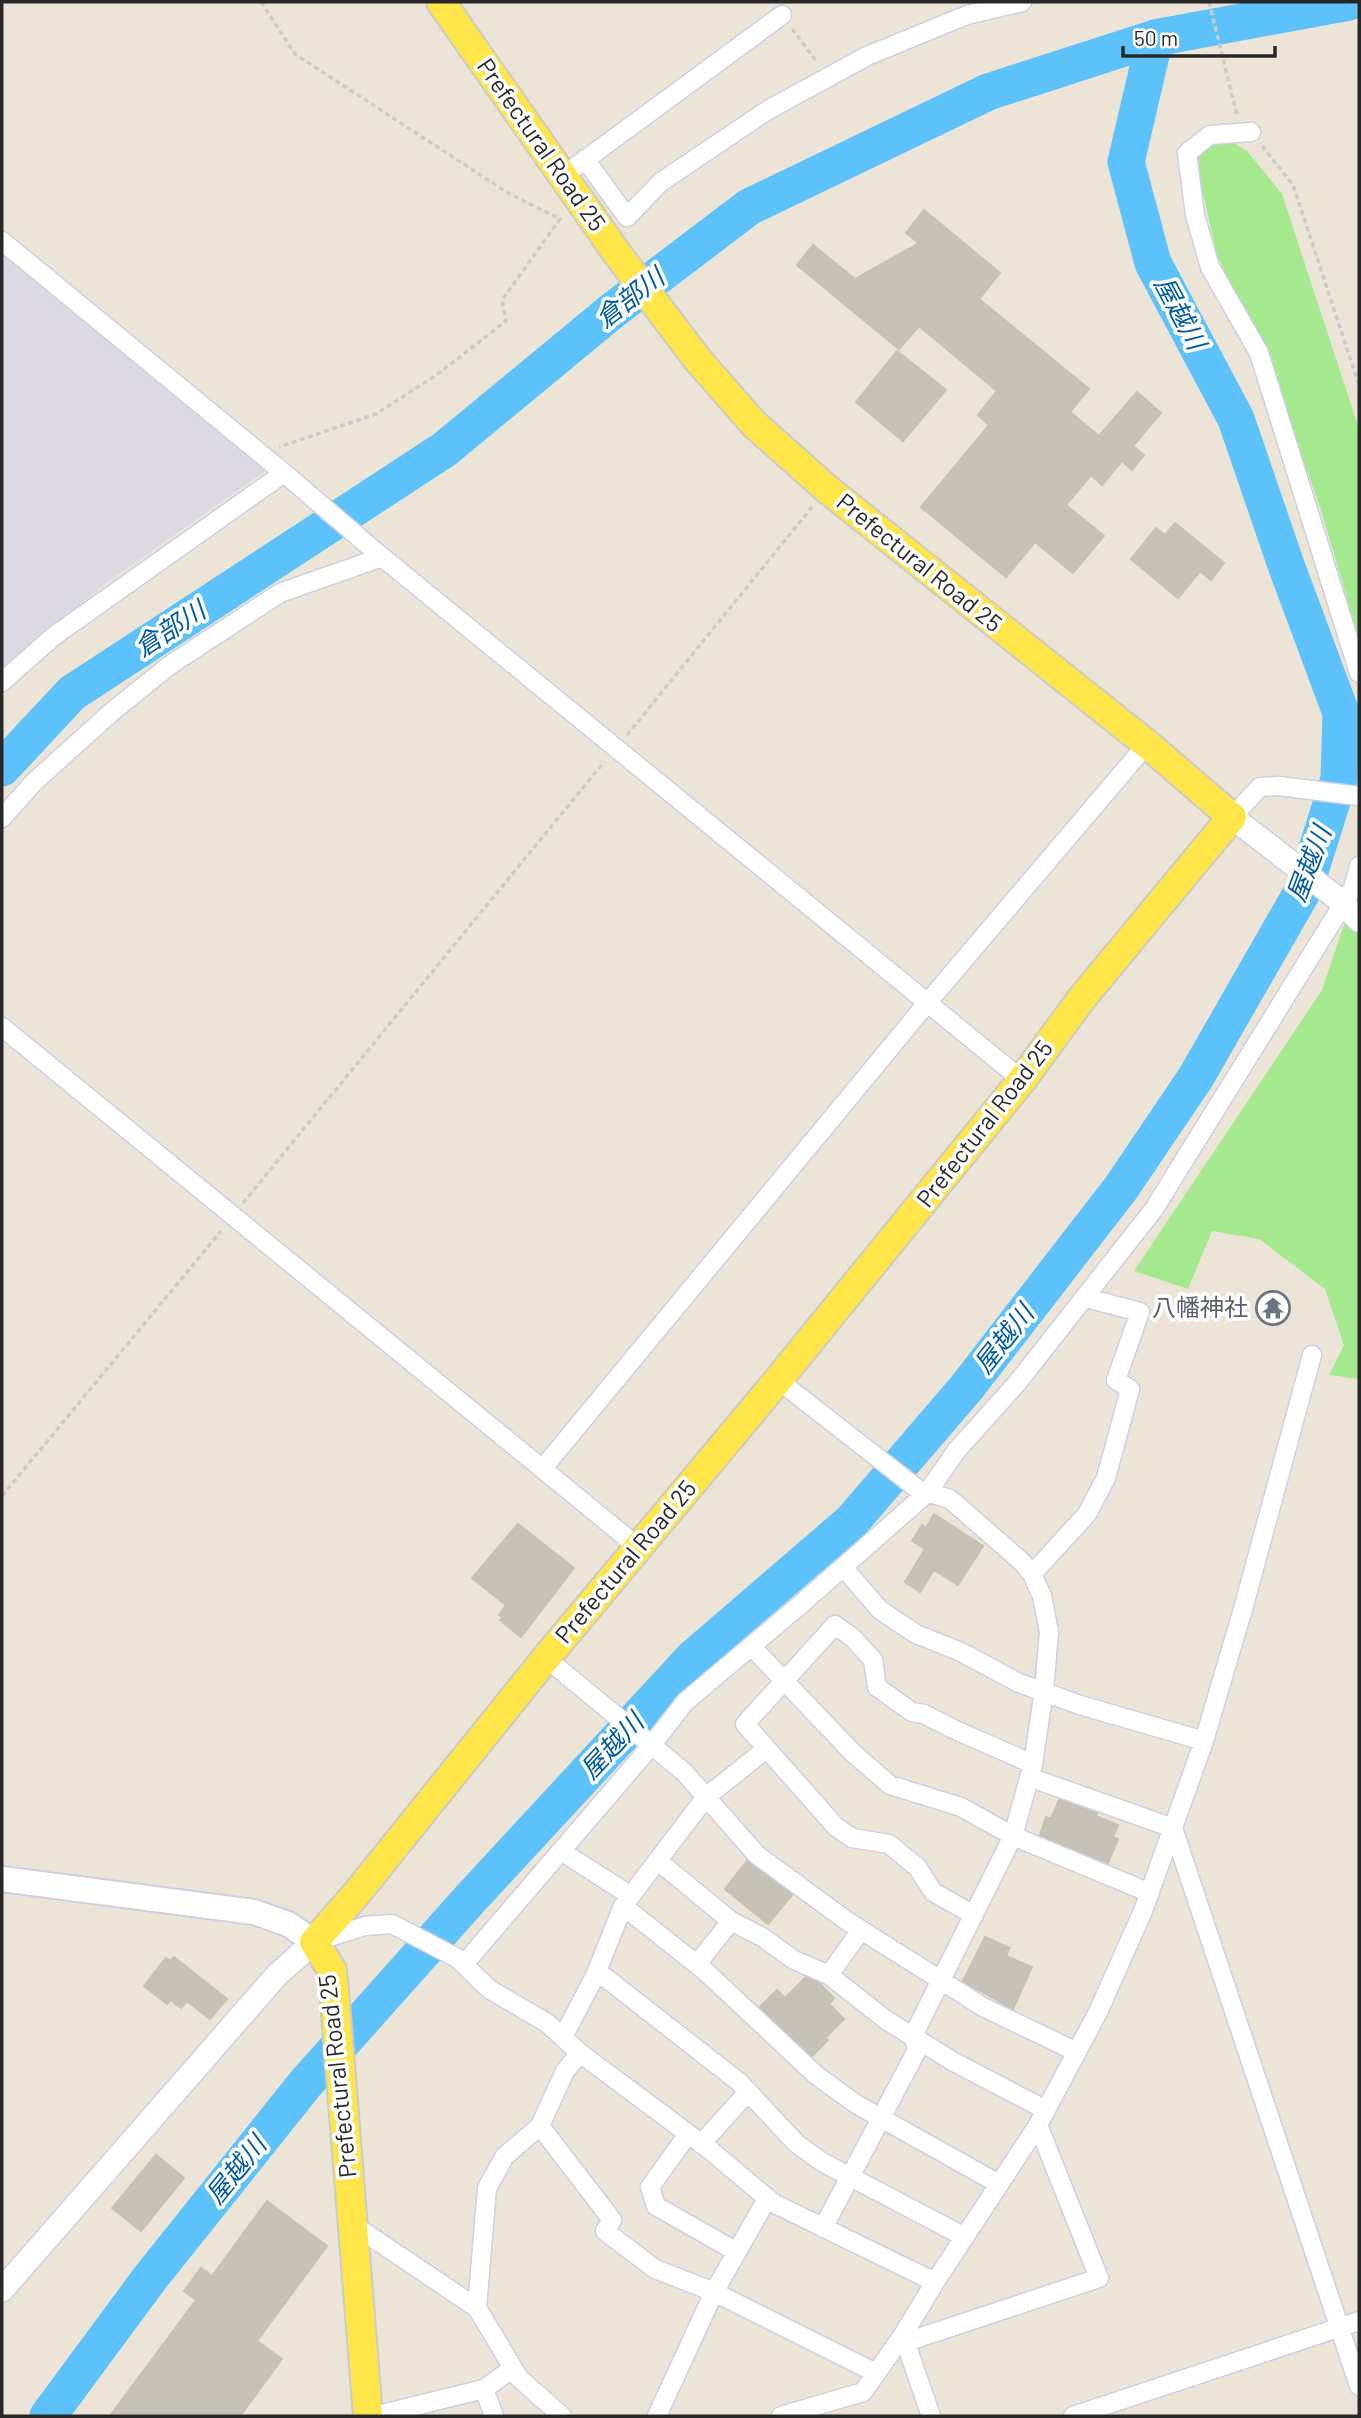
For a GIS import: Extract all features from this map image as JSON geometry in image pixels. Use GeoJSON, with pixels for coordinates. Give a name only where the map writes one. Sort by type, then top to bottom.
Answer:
{"type":"FeatureCollection","features":[{"type":"Feature","properties":{"kind":"main road","name":"Prefectural Road 25"},"geometry":{"type":"LineString","coordinates":[[368,2416],[332,1970],[314,1942],[358,1893],[546,1658],[778,1380],[1022,1080],[1082,998],[1232,817],[1147,744],[827,489],[754,424],[698,360],[616,252],[441,2]]}},
{"type":"Feature","properties":{"kind":"main road"},"geometry":{"type":"LineString","coordinates":[[2,1879],[254,1912],[288,1924],[314,1942]]}},
{"type":"Feature","properties":{"kind":"street"},"geometry":{"type":"LineString","coordinates":[[585,159],[627,217],[661,182],[768,110],[828,77],[867,56],[967,15],[1022,2]]}},
{"type":"Feature","properties":{"kind":"street"},"geometry":{"type":"LineString","coordinates":[[563,176],[782,15]]}},
{"type":"Feature","properties":{"kind":"street"},"geometry":{"type":"LineString","coordinates":[[1251,132],[1210,135],[1187,153],[1195,215],[1210,267],[1259,353],[1359,673]]}},
{"type":"Feature","properties":{"kind":"street"},"geometry":{"type":"LineString","coordinates":[[2,241],[284,473],[379,555],[1022,1080]]}},
{"type":"Feature","properties":{"kind":"street"},"geometry":{"type":"LineString","coordinates":[[2,682],[54,636],[284,473]]}},
{"type":"Feature","properties":{"kind":"street"},"geometry":{"type":"LineString","coordinates":[[2,818],[33,783],[114,710],[170,665],[281,593],[379,555]]}},
{"type":"Feature","properties":{"kind":"street"},"geometry":{"type":"LineString","coordinates":[[543,1468],[928,1002],[1147,744]]}},
{"type":"Feature","properties":{"kind":"street"},"geometry":{"type":"LineString","coordinates":[[1347,908],[1232,817],[1260,786],[1359,796]]}},
{"type":"Feature","properties":{"kind":"street"},"geometry":{"type":"LineString","coordinates":[[461,1961],[561,1851],[647,1743],[685,1702],[843,1567],[923,1492],[1018,1382],[1154,1209],[1347,908],[1359,866]]}},
{"type":"Feature","properties":{"kind":"street"},"geometry":{"type":"LineString","coordinates":[[2,1027],[638,1547]]}},
{"type":"Feature","properties":{"kind":"street"},"geometry":{"type":"LineString","coordinates":[[1032,1574],[1087,1514],[1106,1478],[1130,1390],[1116,1380],[1140,1311],[1086,1298]]}},
{"type":"Feature","properties":{"kind":"street"},"geometry":{"type":"LineString","coordinates":[[781,2416],[863,2392],[904,2339],[935,2282],[1042,2118],[1098,2012],[1150,1893],[1203,1741],[1243,1609],[1312,1355]]}},
{"type":"Feature","properties":{"kind":"street"},"geometry":{"type":"LineString","coordinates":[[778,1380],[923,1492],[950,1499],[1022,1562],[1032,1574],[1042,1596],[1049,1632],[1044,1692],[1031,1770],[1013,1836],[913,2036],[917,2050],[823,2228]]}},
{"type":"Feature","properties":{"kind":"street"},"geometry":{"type":"LineString","coordinates":[[843,1567],[880,1610],[916,1633],[961,1652],[1019,1683],[1080,1705],[1203,1741]]}},
{"type":"Feature","properties":{"kind":"street"},"geometry":{"type":"LineString","coordinates":[[974,1915],[933,1892],[918,1867],[889,1844],[852,1838],[836,1827],[765,1750],[745,1724],[835,1625],[853,1638],[873,1660],[877,1687],[912,1712],[924,1714],[1031,1770],[1173,1828],[1359,2386]]}},
{"type":"Feature","properties":{"kind":"street"},"geometry":{"type":"LineString","coordinates":[[751,1646],[853,1753],[890,1786],[961,1807],[1013,1836],[1150,1893]]}},
{"type":"Feature","properties":{"kind":"street"},"geometry":{"type":"LineString","coordinates":[[546,1658],[684,1772],[757,1855],[862,1930],[983,2007],[1077,2052]]}},
{"type":"Feature","properties":{"kind":"street"},"geometry":{"type":"LineString","coordinates":[[563,2037],[597,1971],[627,1901],[706,1797],[765,1750]]}},
{"type":"Feature","properties":{"kind":"street"},"geometry":{"type":"LineString","coordinates":[[561,1851],[627,1901],[816,2074],[856,2104],[999,2184]]}},
{"type":"Feature","properties":{"kind":"street"},"geometry":{"type":"LineString","coordinates":[[658,1861],[731,1921],[762,1937],[794,1960],[829,1975],[886,2020],[1042,2118],[1099,2278],[904,2339]]}},
{"type":"Feature","properties":{"kind":"street"},"geometry":{"type":"LineString","coordinates":[[697,1964],[731,1921]]}},
{"type":"Feature","properties":{"kind":"street"},"geometry":{"type":"LineString","coordinates":[[2,2290],[277,1975],[314,1942],[365,1926],[392,1924],[461,1961],[489,1989],[547,2023],[580,2053],[694,2139],[767,2199],[935,2282]]}},
{"type":"Feature","properties":{"kind":"street"},"geometry":{"type":"LineString","coordinates":[[829,1975],[862,1930]]}},
{"type":"Feature","properties":{"kind":"street"},"geometry":{"type":"LineString","coordinates":[[597,1971],[679,2033],[748,2092],[797,2144],[822,2162],[965,2237]]}},
{"type":"Feature","properties":{"kind":"street"},"geometry":{"type":"LineString","coordinates":[[477,2308],[487,2188],[505,2156],[540,2126],[565,2071],[580,2053]]}},
{"type":"Feature","properties":{"kind":"street"},"geometry":{"type":"LineString","coordinates":[[737,2252],[656,2206],[650,2187],[694,2139],[748,2092]]}},
{"type":"Feature","properties":{"kind":"street"},"geometry":{"type":"LineString","coordinates":[[540,2126],[612,2220],[605,2231],[655,2269],[714,2291],[876,2372]]}},
{"type":"Feature","properties":{"kind":"street"},"geometry":{"type":"LineString","coordinates":[[657,2416],[714,2291],[767,2199]]}},
{"type":"Feature","properties":{"kind":"street"},"geometry":{"type":"LineString","coordinates":[[352,2224],[477,2308],[519,2378],[562,2416]]}},
{"type":"Feature","properties":{"kind":"street"},"geometry":{"type":"LineString","coordinates":[[1073,2416],[1359,2320]]}},
{"type":"Feature","properties":{"kind":"street"},"geometry":{"type":"LineString","coordinates":[[904,2339],[931,2416]]}},
{"type":"Feature","properties":{"kind":"street"},"geometry":{"type":"LineString","coordinates":[[374,2416],[484,2389],[513,2368]]}},
{"type":"Feature","properties":{"kind":"street"},"geometry":{"type":"LineString","coordinates":[[484,2389],[494,2416]]}},
{"type":"Feature","properties":{"kind":"path"},"geometry":{"type":"LineString","coordinates":[[261,2],[295,54],[508,193],[560,219],[502,300],[506,321],[435,376],[376,414],[274,448]]}},
{"type":"Feature","properties":{"kind":"path"},"geometry":{"type":"LineString","coordinates":[[1209,2],[1236,113],[1293,185],[1359,385]]}},
{"type":"Feature","properties":{"kind":"path"},"geometry":{"type":"LineString","coordinates":[[782,15],[828,77]]}},
{"type":"Feature","properties":{"kind":"path"},"geometry":{"type":"LineString","coordinates":[[2,1496],[827,489]]}},
{"type":"Feature","properties":{"kind":"shaded area"},"geometry":{"type":"Polygon","coordinates":[[[2,250],[267,470],[106,583],[2,672],[2,250]]]}},
{"type":"Feature","properties":{"kind":"green space"},"geometry":{"type":"Polygon","coordinates":[[[1225,138],[1247,151],[1282,194],[1359,429],[1359,639],[1320,507],[1267,359],[1217,255],[1195,158],[1225,138]]]}},
{"type":"Feature","properties":{"kind":"green space"},"geometry":{"type":"Polygon","coordinates":[[[1359,880],[1359,1379],[1329,1375],[1344,1345],[1325,1289],[1259,1239],[1212,1231],[1188,1289],[1134,1271],[1322,990],[1359,880]]]}},
{"type":"Feature","properties":{"kind":"building"},"geometry":{"type":"Polygon","coordinates":[[[924,210],[1000,273],[979,299],[1089,389],[1070,412],[1099,436],[1137,392],[1161,413],[1133,446],[1144,455],[1132,470],[1122,461],[1102,485],[1091,475],[1066,505],[1104,536],[1073,573],[1035,542],[1006,577],[921,507],[989,425],[978,415],[997,391],[919,326],[899,349],[797,265],[813,245],[855,279],[919,243],[906,233],[924,210]]]}},
{"type":"Feature","properties":{"kind":"building"},"geometry":{"type":"Polygon","coordinates":[[[897,351],[946,390],[903,441],[856,402],[897,351]]]}},
{"type":"Feature","properties":{"kind":"building"},"geometry":{"type":"Polygon","coordinates":[[[1175,523],[1224,563],[1211,580],[1200,571],[1178,598],[1131,559],[1156,528],[1165,535],[1175,523]]]}},
{"type":"Feature","properties":{"kind":"building"},"geometry":{"type":"Polygon","coordinates":[[[934,1514],[983,1546],[958,1585],[934,1570],[920,1592],[905,1582],[925,1549],[912,1541],[922,1525],[926,1528],[934,1514]]]}},
{"type":"Feature","properties":{"kind":"building"},"geometry":{"type":"Polygon","coordinates":[[[518,1524],[574,1568],[521,1637],[500,1620],[503,1618],[499,1615],[506,1605],[472,1578],[518,1524]]]}},
{"type":"Feature","properties":{"kind":"building"},"geometry":{"type":"Polygon","coordinates":[[[1059,1800],[1097,1813],[1096,1816],[1118,1825],[1113,1837],[1118,1839],[1108,1863],[1040,1835],[1046,1817],[1051,1819],[1059,1800]]]}},
{"type":"Feature","properties":{"kind":"building"},"geometry":{"type":"Polygon","coordinates":[[[747,1861],[792,1895],[768,1924],[725,1889],[747,1861]]]}},
{"type":"Feature","properties":{"kind":"building"},"geometry":{"type":"Polygon","coordinates":[[[985,1937],[1010,1948],[1006,1956],[1032,1967],[1013,2009],[963,1981],[985,1937]]]}},
{"type":"Feature","properties":{"kind":"building"},"geometry":{"type":"Polygon","coordinates":[[[174,1957],[227,1999],[210,2019],[187,2001],[181,2008],[171,2000],[167,2004],[144,1986],[166,1958],[170,1961],[174,1957]]]}},
{"type":"Feature","properties":{"kind":"building"},"geometry":{"type":"Polygon","coordinates":[[[806,1977],[820,1984],[834,1998],[829,2004],[844,2019],[812,2056],[760,2007],[777,1990],[785,1998],[806,1977]]]}},
{"type":"Feature","properties":{"kind":"building"},"geometry":{"type":"Polygon","coordinates":[[[156,2155],[184,2178],[141,2231],[112,2208],[156,2155]]]}},
{"type":"Feature","properties":{"kind":"building"},"geometry":{"type":"Polygon","coordinates":[[[267,2201],[327,2246],[257,2341],[282,2359],[240,2416],[110,2416],[196,2300],[184,2291],[201,2268],[212,2276],[267,2201]]]}},
{"type":"Feature","properties":{"kind":"waterway","name":"倉部川"},"geometry":{"type":"LineString","coordinates":[[2,768],[72,693],[445,449],[612,311],[749,207],[988,92],[1155,38],[1349,2]]}},
{"type":"Feature","properties":{"kind":"waterway","name":"屋越川"},"geometry":{"type":"LineString","coordinates":[[48,2416],[150,2278],[305,2084],[470,1899],[693,1658],[852,1521],[967,1387],[1121,1188],[1196,1077],[1305,887],[1339,779],[1341,713],[1236,419],[1153,263],[1126,162],[1155,38]]}},
{"type":"Feature","properties":{"kind":"place","name":"八幡神社"},"geometry":{"type":"Point","coordinates":[1273,1308]}}]}
